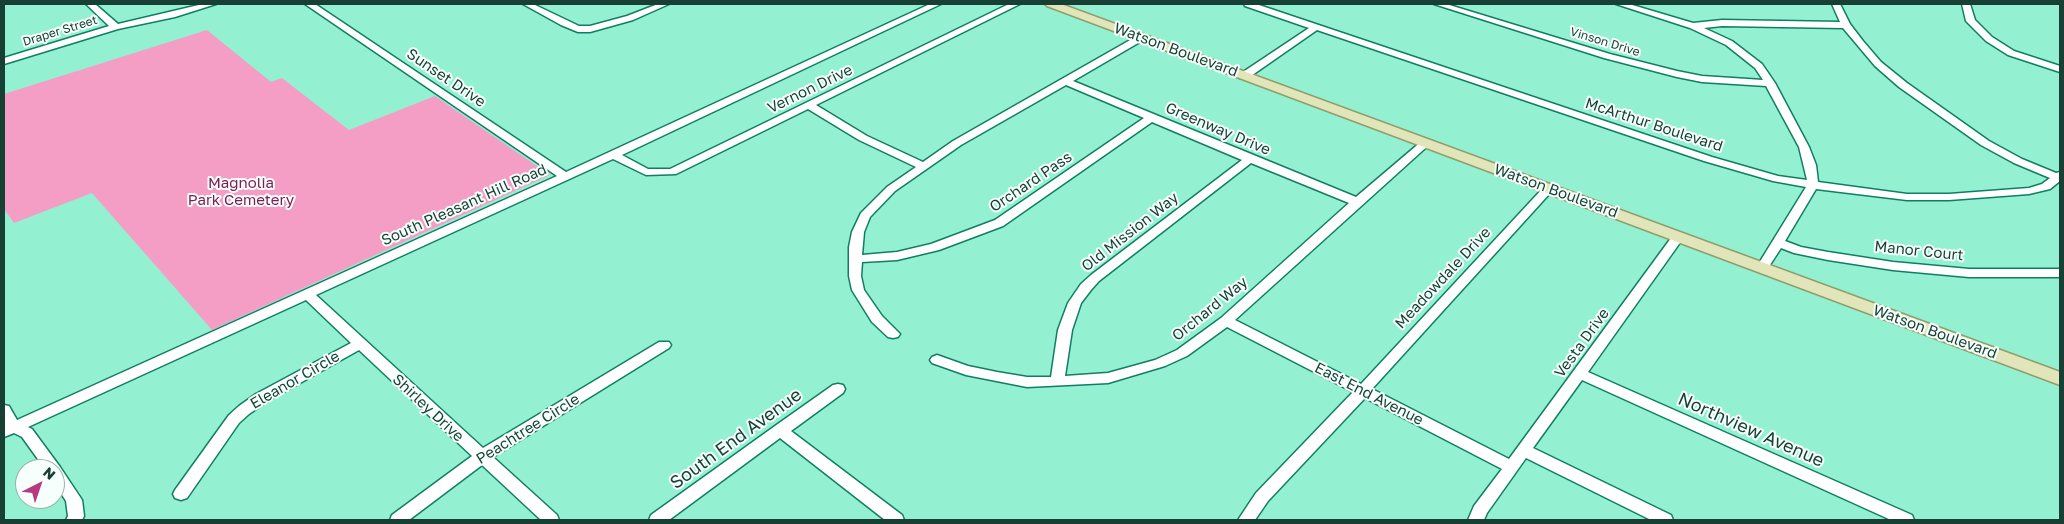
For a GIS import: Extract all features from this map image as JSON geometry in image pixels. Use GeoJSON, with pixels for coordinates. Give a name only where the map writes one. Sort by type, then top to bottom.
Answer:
{"type":"FeatureCollection","features":[{"type":"Feature","properties":{"kind":"main road","name":"Watson Boulevard"},"geometry":{"type":"LineString","coordinates":[[1051,4],[2060,379]]}},
{"type":"Feature","properties":{"kind":"street"},"geometry":{"type":"LineString","coordinates":[[90,4],[116,27]]}},
{"type":"Feature","properties":{"kind":"street","name":"Draper Street"},"geometry":{"type":"LineString","coordinates":[[4,61],[116,27],[212,4]]}},
{"type":"Feature","properties":{"kind":"street","name":"Sunset Drive"},"geometry":{"type":"LineString","coordinates":[[309,4],[565,177]]}},
{"type":"Feature","properties":{"kind":"street"},"geometry":{"type":"LineString","coordinates":[[527,4],[564,24],[578,29],[590,30],[621,21],[664,4]]}},
{"type":"Feature","properties":{"kind":"street","name":"South Pleasant Hill Road"},"geometry":{"type":"LineString","coordinates":[[9,430],[613,155],[937,4]]}},
{"type":"Feature","properties":{"kind":"street","name":"Vernon Drive"},"geometry":{"type":"LineString","coordinates":[[613,155],[646,172],[672,172],[1016,4]]}},
{"type":"Feature","properties":{"kind":"street","name":"McArthur Boulevard"},"geometry":{"type":"LineString","coordinates":[[1248,4],[1708,159],[1777,179],[1907,197],[1949,197],[2029,192],[2046,187],[2059,177]]}},
{"type":"Feature","properties":{"kind":"street","name":"Vinson Drive"},"geometry":{"type":"LineString","coordinates":[[1438,4],[1607,56],[1677,74],[1702,79],[1770,83]]}},
{"type":"Feature","properties":{"kind":"street"},"geometry":{"type":"LineString","coordinates":[[1620,4],[1693,26],[1729,43],[1759,66],[1770,83],[1804,147],[1810,165],[1813,185],[1762,268]]}},
{"type":"Feature","properties":{"kind":"street"},"geometry":{"type":"LineString","coordinates":[[1836,4],[1846,25],[1878,64],[1903,85],[1966,131],[2018,161],[2059,177]]}},
{"type":"Feature","properties":{"kind":"street"},"geometry":{"type":"LineString","coordinates":[[1966,4],[1971,21],[1989,39],[2011,52],[2060,69]]}},
{"type":"Feature","properties":{"kind":"street"},"geometry":{"type":"LineString","coordinates":[[1693,26],[1731,23],[1846,25]]}},
{"type":"Feature","properties":{"kind":"street"},"geometry":{"type":"LineString","coordinates":[[1244,76],[1316,28]]}},
{"type":"Feature","properties":{"kind":"street"},"geometry":{"type":"LineString","coordinates":[[892,334],[877,318],[858,290],[855,276],[855,247],[858,232],[866,216],[891,189],[957,143],[1142,38]]}},
{"type":"Feature","properties":{"kind":"street","name":"Greenway Drive"},"geometry":{"type":"LineString","coordinates":[[1067,82],[1357,202]]}},
{"type":"Feature","properties":{"kind":"street"},"geometry":{"type":"LineString","coordinates":[[810,106],[863,138],[923,166]]}},
{"type":"Feature","properties":{"kind":"street","name":"Orchard Pass"},"geometry":{"type":"LineString","coordinates":[[856,259],[897,256],[935,247],[998,223],[1152,117]]}},
{"type":"Feature","properties":{"kind":"street","name":"Orchard Way"},"geometry":{"type":"LineString","coordinates":[[937,360],[966,370],[1027,382],[1108,378],[1160,363],[1182,353],[1226,321],[1357,202],[1426,143]]}},
{"type":"Feature","properties":{"kind":"street","name":"Old Mission Way"},"geometry":{"type":"LineString","coordinates":[[1057,382],[1065,330],[1075,303],[1086,287],[1094,278],[1250,159]]}},
{"type":"Feature","properties":{"kind":"street","name":"Meadowdale Drive"},"geometry":{"type":"LineString","coordinates":[[1246,520],[1262,496],[1548,188]]}},
{"type":"Feature","properties":{"kind":"street","name":"Vesta Drive"},"geometry":{"type":"LineString","coordinates":[[1476,520],[1480,510],[1678,237]]}},
{"type":"Feature","properties":{"kind":"street","name":"Manor Court"},"geometry":{"type":"LineString","coordinates":[[1777,242],[1818,254],[1893,266],[1969,273],[2054,273]]}},
{"type":"Feature","properties":{"kind":"street"},"geometry":{"type":"LineString","coordinates":[[2054,273],[2060,284]]}},
{"type":"Feature","properties":{"kind":"street","name":"Shirley Drive"},"geometry":{"type":"LineString","coordinates":[[307,294],[551,520]]}},
{"type":"Feature","properties":{"kind":"street","name":"East End Avenue"},"geometry":{"type":"LineString","coordinates":[[1226,321],[1512,467]]}},
{"type":"Feature","properties":{"kind":"street","name":"Eleanor Circle"},"geometry":{"type":"LineString","coordinates":[[181,494],[234,419],[244,410],[261,398],[360,344]]}},
{"type":"Feature","properties":{"kind":"street","name":"Peachtree Circle"},"geometry":{"type":"LineString","coordinates":[[398,520],[481,457],[664,345]]}},
{"type":"Feature","properties":{"kind":"street","name":"Northview Avenue"},"geometry":{"type":"LineString","coordinates":[[1580,374],[1906,520]]}},
{"type":"Feature","properties":{"kind":"street","name":"South End Avenue"},"geometry":{"type":"LineString","coordinates":[[657,520],[838,389]]}},
{"type":"Feature","properties":{"kind":"street"},"geometry":{"type":"LineString","coordinates":[[4,410],[9,430],[27,433],[46,459]]}},
{"type":"Feature","properties":{"kind":"street"},"geometry":{"type":"LineString","coordinates":[[780,430],[896,520]]}},
{"type":"Feature","properties":{"kind":"street"},"geometry":{"type":"LineString","coordinates":[[1524,450],[1665,520]]}},
{"type":"Feature","properties":{"kind":"street"},"geometry":{"type":"LineString","coordinates":[[65,486],[74,500],[76,516],[74,520]]}},
{"type":"Feature","properties":{"kind":"green space","name":"Magnolia Park Cemetery"},"geometry":{"type":"Polygon","coordinates":[[[207,30],[271,82],[282,78],[349,130],[435,96],[550,175],[212,330],[92,193],[14,223],[4,209],[4,94],[207,30]]]}}]}
